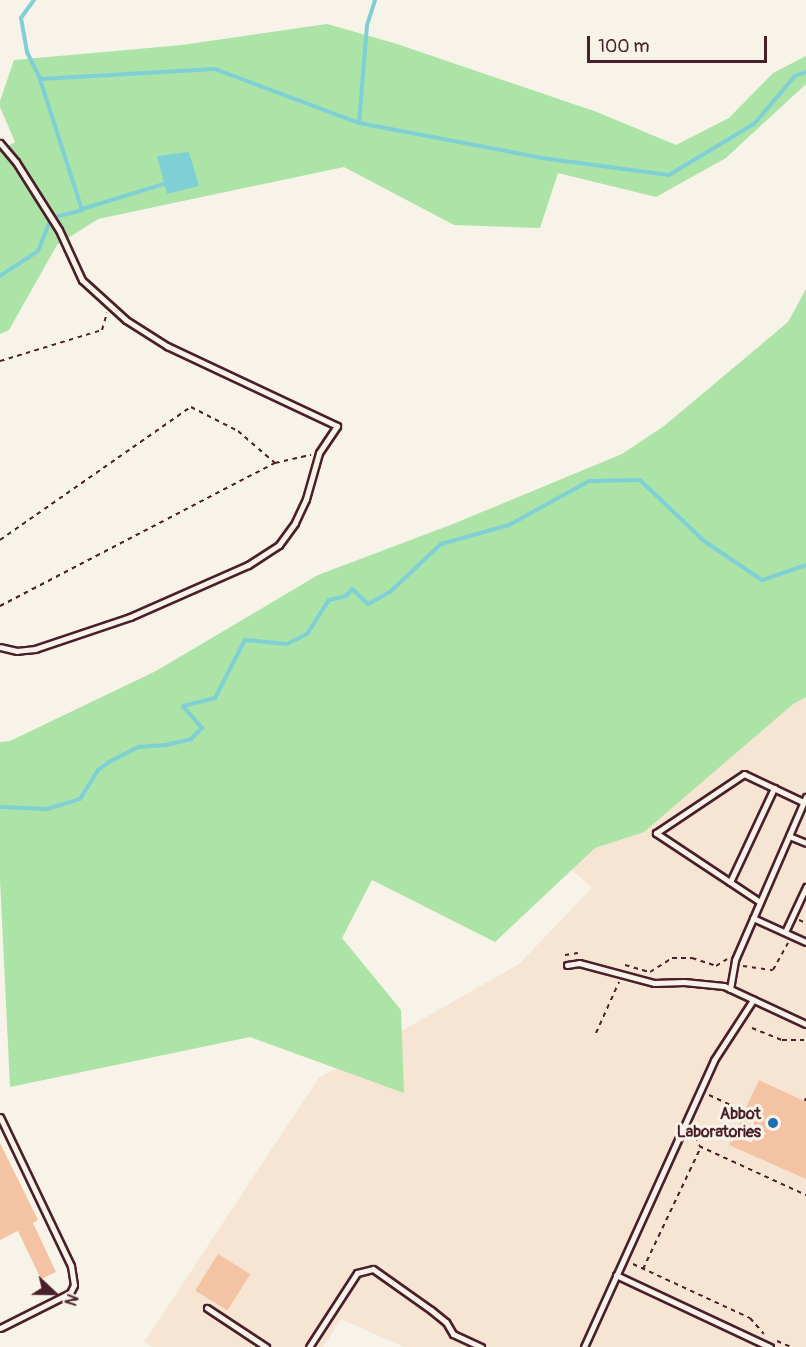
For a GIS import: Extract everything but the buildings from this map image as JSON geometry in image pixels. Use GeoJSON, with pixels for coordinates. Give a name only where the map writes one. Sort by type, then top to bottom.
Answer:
{"type":"FeatureCollection","features":[{"type":"Feature","properties":{"kind":"lane"},"geometry":{"type":"LineString","coordinates":[[0,143],[16,162],[59,230],[82,280],[126,320],[167,346],[337,426],[319,453],[306,499],[295,523],[279,545],[248,565],[130,617],[45,646],[17,651],[0,647]]}},
{"type":"Feature","properties":{"kind":"lane"},"geometry":{"type":"LineString","coordinates":[[730,989],[735,960],[805,799],[744,774],[656,833],[760,902]]}},
{"type":"Feature","properties":{"kind":"lane"},"geometry":{"type":"LineString","coordinates":[[730,882],[774,788]]}},
{"type":"Feature","properties":{"kind":"lane"},"geometry":{"type":"LineString","coordinates":[[789,836],[806,843]]}},
{"type":"Feature","properties":{"kind":"lane"},"geometry":{"type":"LineString","coordinates":[[785,933],[806,887]]}},
{"type":"Feature","properties":{"kind":"lane"},"geometry":{"type":"LineString","coordinates":[[753,918],[806,942]]}},
{"type":"Feature","properties":{"kind":"lane"},"geometry":{"type":"LineString","coordinates":[[567,965],[579,963],[654,983],[684,982],[730,989],[806,1024]]}},
{"type":"Feature","properties":{"kind":"lane"},"geometry":{"type":"LineString","coordinates":[[584,1347],[714,1060],[753,1000]]}},
{"type":"Feature","properties":{"kind":"lane"},"geometry":{"type":"LineString","coordinates":[[0,1117],[71,1266],[74,1285],[70,1293],[0,1328]]}},
{"type":"Feature","properties":{"kind":"lane"},"geometry":{"type":"LineString","coordinates":[[309,1347],[357,1273],[373,1269],[432,1310],[446,1322],[453,1334],[481,1347]]}},
{"type":"Feature","properties":{"kind":"lane"},"geometry":{"type":"LineString","coordinates":[[616,1275],[770,1347]]}},
{"type":"Feature","properties":{"kind":"lane"},"geometry":{"type":"LineString","coordinates":[[207,1308],[266,1347]]}},
{"type":"Feature","properties":{"kind":"path"},"geometry":{"type":"LineString","coordinates":[[0,361],[102,330],[109,305]]}},
{"type":"Feature","properties":{"kind":"path"},"geometry":{"type":"LineString","coordinates":[[0,540],[191,407],[238,431],[275,463]]}},
{"type":"Feature","properties":{"kind":"path"},"geometry":{"type":"LineString","coordinates":[[0,606],[275,463],[319,453]]}},
{"type":"Feature","properties":{"kind":"path"},"geometry":{"type":"LineString","coordinates":[[799,920],[806,923]]}},
{"type":"Feature","properties":{"kind":"path"},"geometry":{"type":"LineString","coordinates":[[743,966],[773,970],[788,943]]}},
{"type":"Feature","properties":{"kind":"path"},"geometry":{"type":"LineString","coordinates":[[565,955],[576,953],[586,955]]}},
{"type":"Feature","properties":{"kind":"path"},"geometry":{"type":"LineString","coordinates":[[617,963],[650,972],[672,958],[692,958],[716,966],[727,958]]}},
{"type":"Feature","properties":{"kind":"path"},"geometry":{"type":"LineString","coordinates":[[596,1032],[620,980]]}},
{"type":"Feature","properties":{"kind":"path"},"geometry":{"type":"LineString","coordinates":[[752,1028],[782,1040],[806,1040]]}},
{"type":"Feature","properties":{"kind":"path"},"geometry":{"type":"LineString","coordinates":[[709,1095],[744,1111]]}},
{"type":"Feature","properties":{"kind":"path"},"geometry":{"type":"LineString","coordinates":[[696,1136],[696,1143],[701,1147],[806,1195]]}},
{"type":"Feature","properties":{"kind":"path"},"geometry":{"type":"LineString","coordinates":[[643,1269],[701,1147]]}},
{"type":"Feature","properties":{"kind":"path"},"geometry":{"type":"LineString","coordinates":[[633,1264],[750,1318],[766,1336]]}},
{"type":"Feature","properties":{"kind":"path"},"geometry":{"type":"LineString","coordinates":[[774,1339],[791,1347]]}},
{"type":"Feature","properties":{"kind":"shaded area"},"geometry":{"type":"Polygon","coordinates":[[[806,598],[806,1347],[404,1347],[341,1319],[323,1347],[153,1347],[144,1342],[319,1078],[519,964],[592,888],[551,851],[806,598]]]}},
{"type":"Feature","properties":{"kind":"green space"},"geometry":{"type":"Polygon","coordinates":[[[327,24],[394,43],[597,112],[676,145],[729,118],[773,73],[806,56],[806,84],[726,158],[656,197],[558,173],[540,228],[454,225],[344,167],[98,219],[57,245],[9,330],[0,334],[0,151],[15,142],[0,107],[0,101],[14,60],[182,45],[327,24]]]}},
{"type":"Feature","properties":{"kind":"green space"},"geometry":{"type":"Polygon","coordinates":[[[806,289],[806,697],[793,704],[644,832],[595,848],[495,942],[372,880],[342,938],[401,1010],[404,1093],[250,1037],[10,1087],[0,879],[0,742],[10,741],[156,671],[318,575],[453,524],[622,454],[664,426],[788,322],[806,289]]]}},
{"type":"Feature","properties":{"kind":"water"},"geometry":{"type":"Polygon","coordinates":[[[189,152],[199,186],[167,194],[157,156],[189,152]]]}},
{"type":"Feature","properties":{"kind":"waterway"},"geometry":{"type":"LineString","coordinates":[[34,0],[21,18],[27,52],[40,79]]}},
{"type":"Feature","properties":{"kind":"waterway"},"geometry":{"type":"LineString","coordinates":[[359,123],[367,25],[375,0]]}},
{"type":"Feature","properties":{"kind":"waterway"},"geometry":{"type":"LineString","coordinates":[[0,276],[38,251],[51,218],[82,210],[40,79],[215,69],[359,123],[542,158],[669,175],[754,124],[795,76],[806,72]]}},
{"type":"Feature","properties":{"kind":"waterway"},"geometry":{"type":"LineString","coordinates":[[82,209],[164,184]]}},
{"type":"Feature","properties":{"kind":"waterway"},"geometry":{"type":"LineString","coordinates":[[0,807],[47,809],[80,799],[98,770],[109,762],[139,747],[166,745],[191,739],[202,728],[183,706],[215,698],[245,640],[287,644],[307,634],[329,600],[346,596],[352,589],[368,604],[390,592],[441,544],[509,525],[589,481],[640,480],[704,541],[762,580],[806,565]]}},
{"type":"Feature","properties":{"kind":"place","name":"Abbot Laboratories"},"geometry":{"type":"Point","coordinates":[773,1123]}}]}
